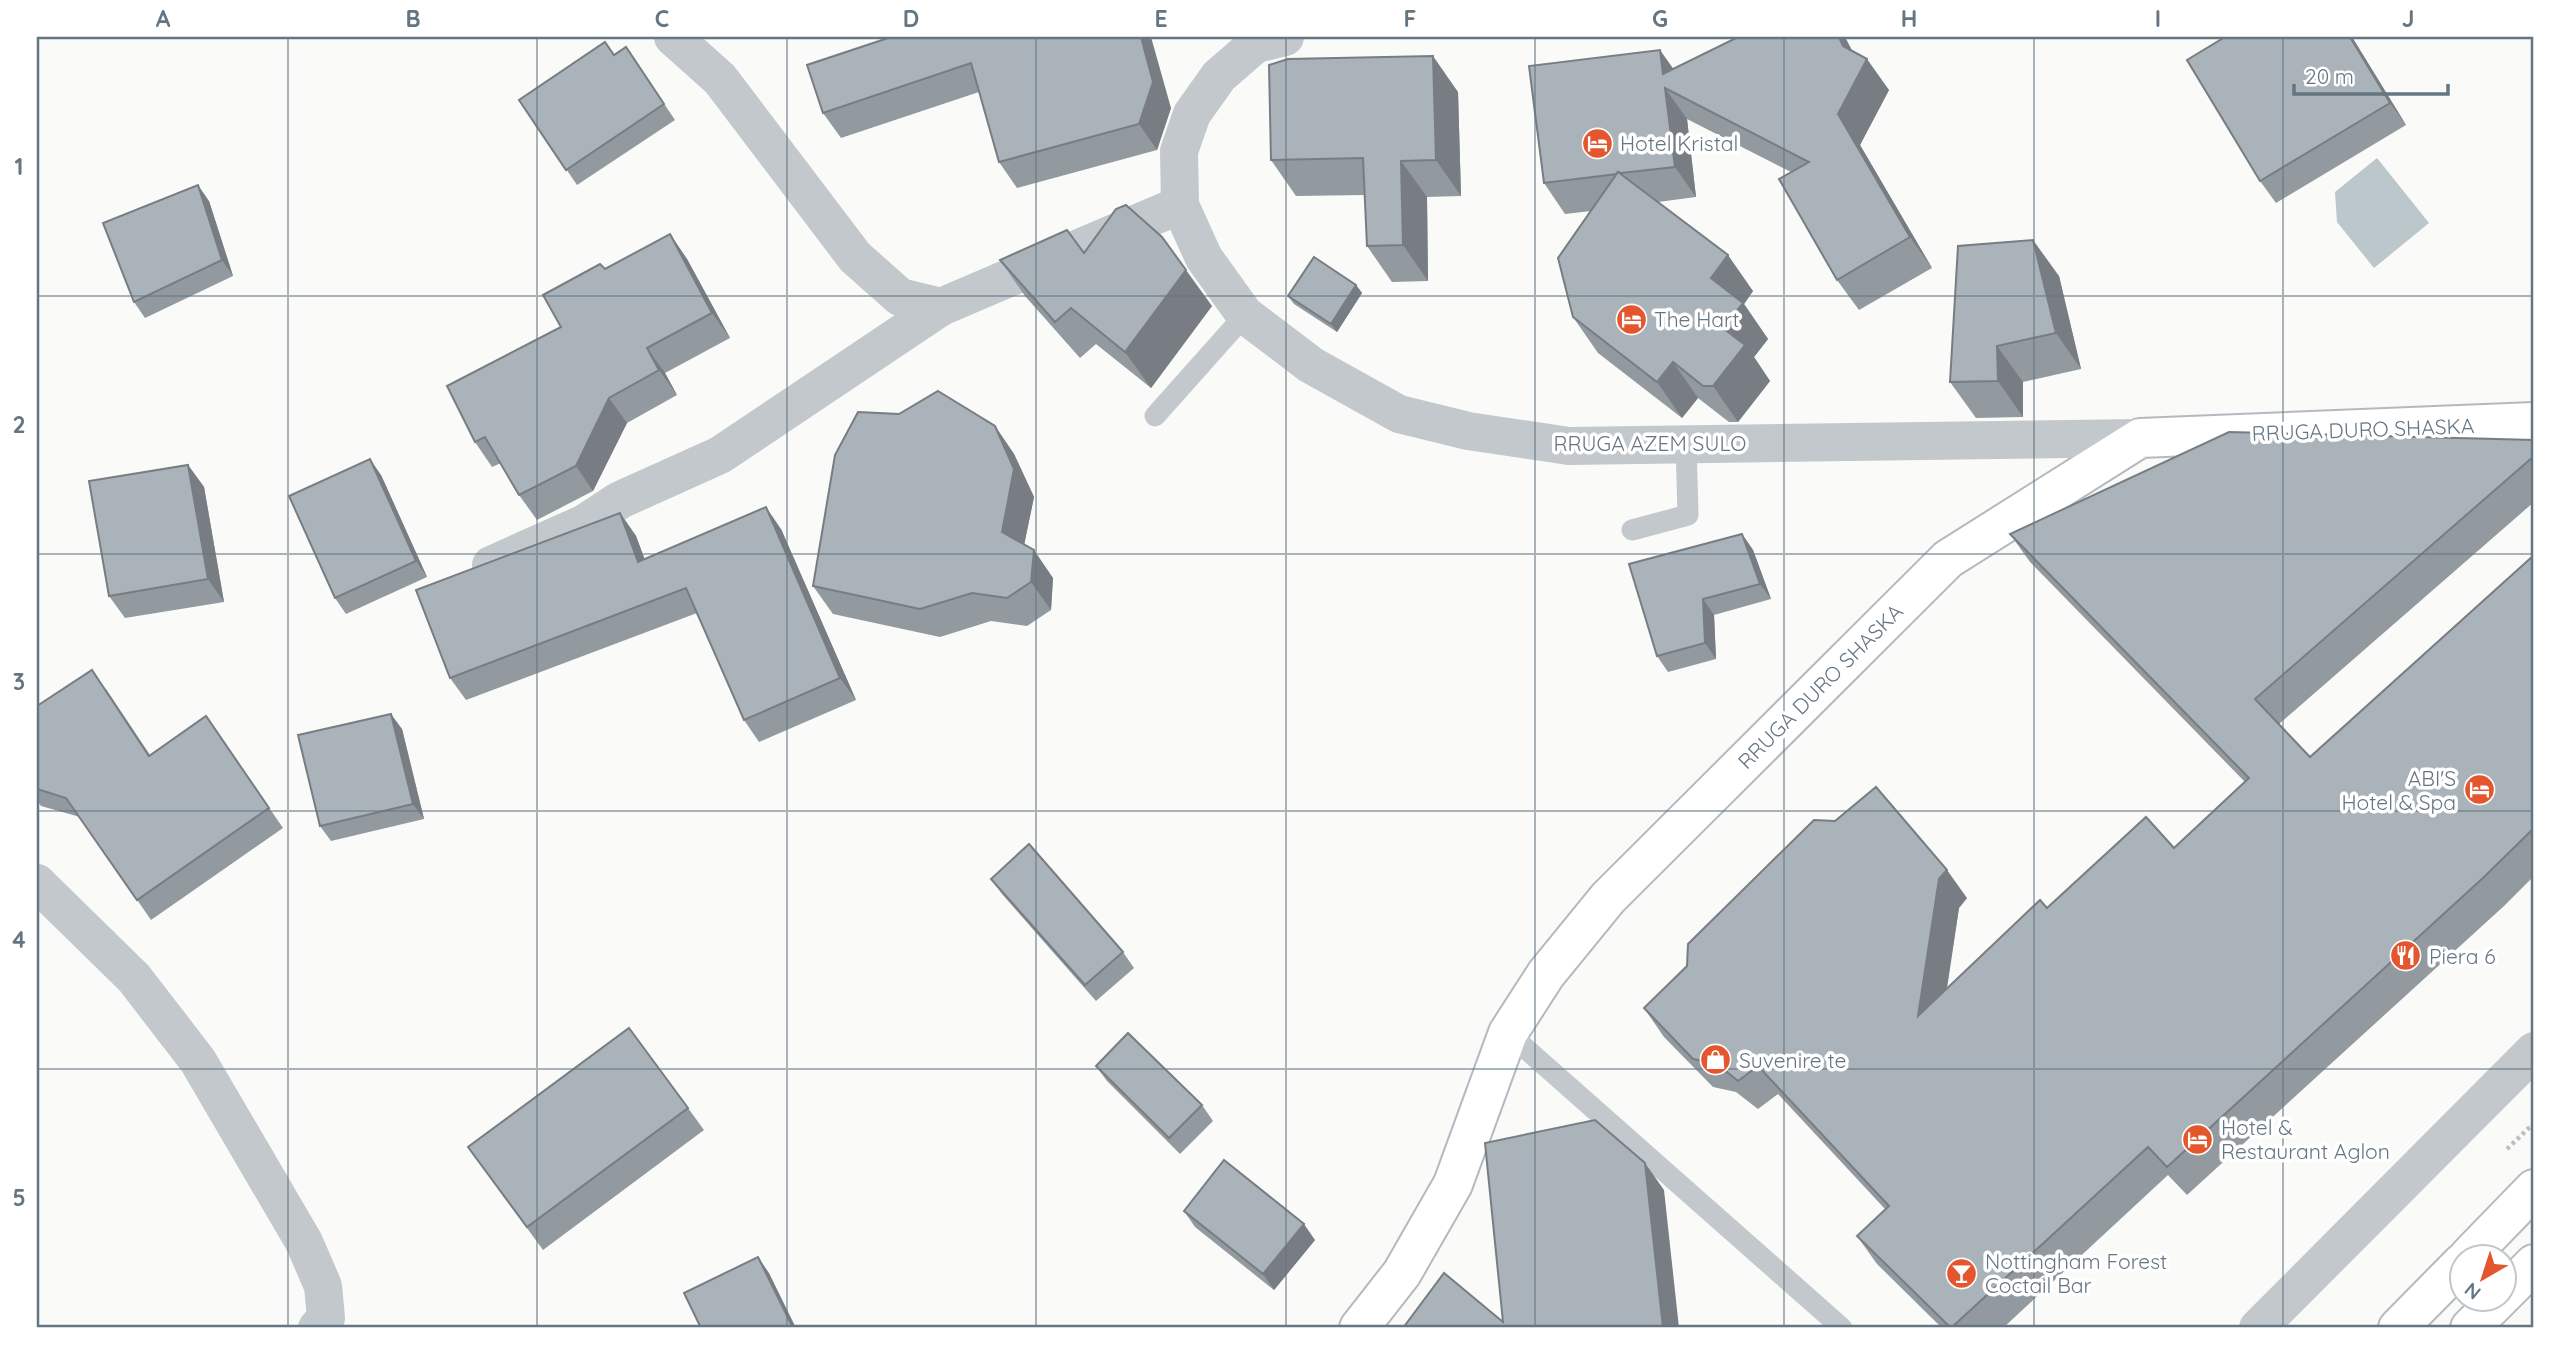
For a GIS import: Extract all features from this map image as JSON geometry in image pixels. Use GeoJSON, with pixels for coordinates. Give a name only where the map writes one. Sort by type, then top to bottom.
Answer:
{"type":"FeatureCollection","features":[{"type":"Feature","properties":{"kind":"main road","name":"RRUGA DURO SHASKA"},"geometry":{"type":"LineString","coordinates":[[1359,1328],[1402,1273],[1453,1184],[1508,1033],[1546,974],[1608,898],[1948,559],[2140,438],[2534,422]]}},
{"type":"Feature","properties":{"kind":"main road"},"geometry":{"type":"LineString","coordinates":[[2483,1242],[2534,1189]]}},
{"type":"Feature","properties":{"kind":"main road"},"geometry":{"type":"LineString","coordinates":[[2518,1280],[2534,1264]]}},
{"type":"Feature","properties":{"kind":"main road"},"geometry":{"type":"LineString","coordinates":[[2398,1328],[2448,1277]]}},
{"type":"Feature","properties":{"kind":"main road"},"geometry":{"type":"LineString","coordinates":[[2470,1328],[2486,1312]]}},
{"type":"Feature","properties":{"kind":"street"},"geometry":{"type":"LineString","coordinates":[[673,37],[720,79],[855,257],[900,297],[941,307]]}},
{"type":"Feature","properties":{"kind":"street","name":"RRUGA AZEM SULO"},"geometry":{"type":"LineString","coordinates":[[1285,37],[1256,44],[1219,76],[1192,114],[1179,150],[1180,205],[1204,258],[1245,315],[1311,365],[1399,414],[1468,431],[1569,446],[2140,438]]}},
{"type":"Feature","properties":{"kind":"street"},"geometry":{"type":"LineString","coordinates":[[460,578],[585,523],[620,500],[720,455],[941,307],[1180,205]]}},
{"type":"Feature","properties":{"kind":"street"},"geometry":{"type":"LineString","coordinates":[[37,883],[134,978],[198,1061],[304,1242],[323,1286],[326,1318],[317,1328]]}},
{"type":"Feature","properties":{"kind":"street"},"geometry":{"type":"LineString","coordinates":[[2258,1328],[2534,1051]]}},
{"type":"Feature","properties":{"kind":"lane"},"geometry":{"type":"LineString","coordinates":[[1155,416],[1245,315]]}},
{"type":"Feature","properties":{"kind":"lane"},"geometry":{"type":"LineString","coordinates":[[1632,530],[1688,515],[1686,444]]}},
{"type":"Feature","properties":{"kind":"lane"},"geometry":{"type":"LineString","coordinates":[[1508,1033],[1842,1328]]}},
{"type":"Feature","properties":{"kind":"shaded area"},"geometry":{"type":"Polygon","coordinates":[[[2377,158],[2429,223],[2374,268],[2337,222],[2335,192],[2377,158]]]}},
{"type":"Feature","properties":{"kind":"building"},"geometry":{"type":"Polygon","coordinates":[[[891,37],[1141,37],[1153,82],[1139,124],[999,162],[971,63],[823,113],[807,65],[891,37]]]}},
{"type":"Feature","properties":{"kind":"building"},"geometry":{"type":"Polygon","coordinates":[[[1738,37],[1839,37],[1843,46],[1867,59],[1838,114],[1910,237],[1837,280],[1779,179],[1809,162],[1665,88],[1675,167],[1544,183],[1529,66],[1660,50],[1663,74],[1738,37]]]}},
{"type":"Feature","properties":{"kind":"building"},"geometry":{"type":"Polygon","coordinates":[[[2225,37],[2350,37],[2390,103],[2260,181],[2187,60],[2225,37]]]}},
{"type":"Feature","properties":{"kind":"building"},"geometry":{"type":"Polygon","coordinates":[[[605,42],[614,55],[626,47],[664,104],[566,170],[519,100],[605,42]]]}},
{"type":"Feature","properties":{"kind":"building"},"geometry":{"type":"Polygon","coordinates":[[[1433,56],[1436,160],[1401,161],[1403,245],[1367,246],[1363,158],[1271,160],[1269,65],[1288,59],[1433,56]]]}},
{"type":"Feature","properties":{"kind":"building"},"geometry":{"type":"Polygon","coordinates":[[[1618,172],[1728,255],[1711,278],[1743,303],[1723,328],[1745,345],[1713,386],[1703,386],[1673,362],[1657,382],[1573,317],[1558,258],[1618,172]]]}},
{"type":"Feature","properties":{"kind":"building"},"geometry":{"type":"Polygon","coordinates":[[[198,185],[222,260],[134,302],[103,223],[198,185]]]}},
{"type":"Feature","properties":{"kind":"building"},"geometry":{"type":"Polygon","coordinates":[[[1126,205],[1162,237],[1186,270],[1125,352],[1071,308],[1055,322],[1000,260],[1067,230],[1084,253],[1116,209],[1126,205]]]}},
{"type":"Feature","properties":{"kind":"building"},"geometry":{"type":"Polygon","coordinates":[[[670,234],[712,313],[647,348],[659,370],[609,398],[576,466],[519,495],[485,437],[475,442],[447,386],[561,327],[543,295],[600,264],[605,269],[670,234]]]}},
{"type":"Feature","properties":{"kind":"building"},"geometry":{"type":"Polygon","coordinates":[[[2033,240],[2056,333],[1997,346],[1998,381],[1950,382],[1958,246],[2033,240]]]}},
{"type":"Feature","properties":{"kind":"building"},"geometry":{"type":"Polygon","coordinates":[[[1314,257],[1356,285],[1331,324],[1288,296],[1314,257]]]}},
{"type":"Feature","properties":{"kind":"building"},"geometry":{"type":"Polygon","coordinates":[[[938,391],[995,426],[1014,469],[1002,532],[1034,550],[1031,582],[1007,598],[972,593],[920,609],[813,586],[835,455],[858,412],[899,414],[938,391]]]}},
{"type":"Feature","properties":{"kind":"building"},"geometry":{"type":"Polygon","coordinates":[[[2229,432],[2534,440],[2534,456],[2255,699],[2310,757],[2534,555],[2534,828],[2167,1167],[2148,1147],[1951,1328],[1857,1236],[1889,1206],[1758,1066],[1738,1081],[1716,1063],[1693,1059],[1644,1008],[1687,966],[1688,944],[1814,820],[1835,821],[1876,787],[1947,870],[1939,879],[1918,1016],[2040,900],[2047,908],[2146,817],[2174,848],[2249,778],[2010,534],[2229,432]]]}},
{"type":"Feature","properties":{"kind":"building"},"geometry":{"type":"Polygon","coordinates":[[[370,459],[416,561],[335,598],[289,496],[370,459]]]}},
{"type":"Feature","properties":{"kind":"building"},"geometry":{"type":"Polygon","coordinates":[[[188,465],[208,579],[109,596],[89,481],[188,465]]]}},
{"type":"Feature","properties":{"kind":"building"},"geometry":{"type":"Polygon","coordinates":[[[766,507],[840,678],[744,720],[686,588],[450,678],[416,590],[620,513],[638,562],[766,507]]]}},
{"type":"Feature","properties":{"kind":"building"},"geometry":{"type":"Polygon","coordinates":[[[1742,534],[1760,584],[1703,599],[1705,643],[1657,656],[1629,564],[1742,534]]]}},
{"type":"Feature","properties":{"kind":"building"},"geometry":{"type":"Polygon","coordinates":[[[92,670],[149,756],[206,716],[269,808],[137,900],[66,798],[37,789],[37,706],[92,670]]]}},
{"type":"Feature","properties":{"kind":"building"},"geometry":{"type":"Polygon","coordinates":[[[391,714],[413,804],[320,826],[298,735],[391,714]]]}},
{"type":"Feature","properties":{"kind":"building"},"geometry":{"type":"Polygon","coordinates":[[[1029,844],[1123,952],[1085,985],[991,879],[1029,844]]]}},
{"type":"Feature","properties":{"kind":"building"},"geometry":{"type":"Polygon","coordinates":[[[629,1028],[688,1108],[527,1227],[468,1147],[629,1028]]]}},
{"type":"Feature","properties":{"kind":"building"},"geometry":{"type":"Polygon","coordinates":[[[1128,1033],[1202,1105],[1169,1138],[1096,1066],[1128,1033]]]}},
{"type":"Feature","properties":{"kind":"building"},"geometry":{"type":"Polygon","coordinates":[[[1595,1120],[1645,1163],[1663,1328],[1403,1328],[1444,1273],[1503,1322],[1485,1143],[1595,1120]]]}},
{"type":"Feature","properties":{"kind":"building"},"geometry":{"type":"Polygon","coordinates":[[[1224,1160],[1304,1224],[1263,1274],[1184,1211],[1224,1160]]]}},
{"type":"Feature","properties":{"kind":"building"},"geometry":{"type":"Polygon","coordinates":[[[758,1257],[793,1328],[701,1328],[684,1293],[758,1257]]]}},
{"type":"Feature","properties":{"kind":"place","name":"Hotel Kristal"},"geometry":{"type":"Point","coordinates":[1597,143]}},
{"type":"Feature","properties":{"kind":"place","name":"The Hart"},"geometry":{"type":"Point","coordinates":[1631,319]}},
{"type":"Feature","properties":{"kind":"place","name":"ABI'S Hotel & Spa"},"geometry":{"type":"Point","coordinates":[2479,790]}},
{"type":"Feature","properties":{"kind":"place","name":"Piera 6"},"geometry":{"type":"Point","coordinates":[2406,956]}},
{"type":"Feature","properties":{"kind":"place","name":"Suvenire te"},"geometry":{"type":"Point","coordinates":[1716,1060]}},
{"type":"Feature","properties":{"kind":"place","name":"Hotel & Restaurant Aglon"},"geometry":{"type":"Point","coordinates":[2198,1139]}},
{"type":"Feature","properties":{"kind":"place","name":"Nottingham Forest Coctail Bar"},"geometry":{"type":"Point","coordinates":[1962,1273]}}]}
